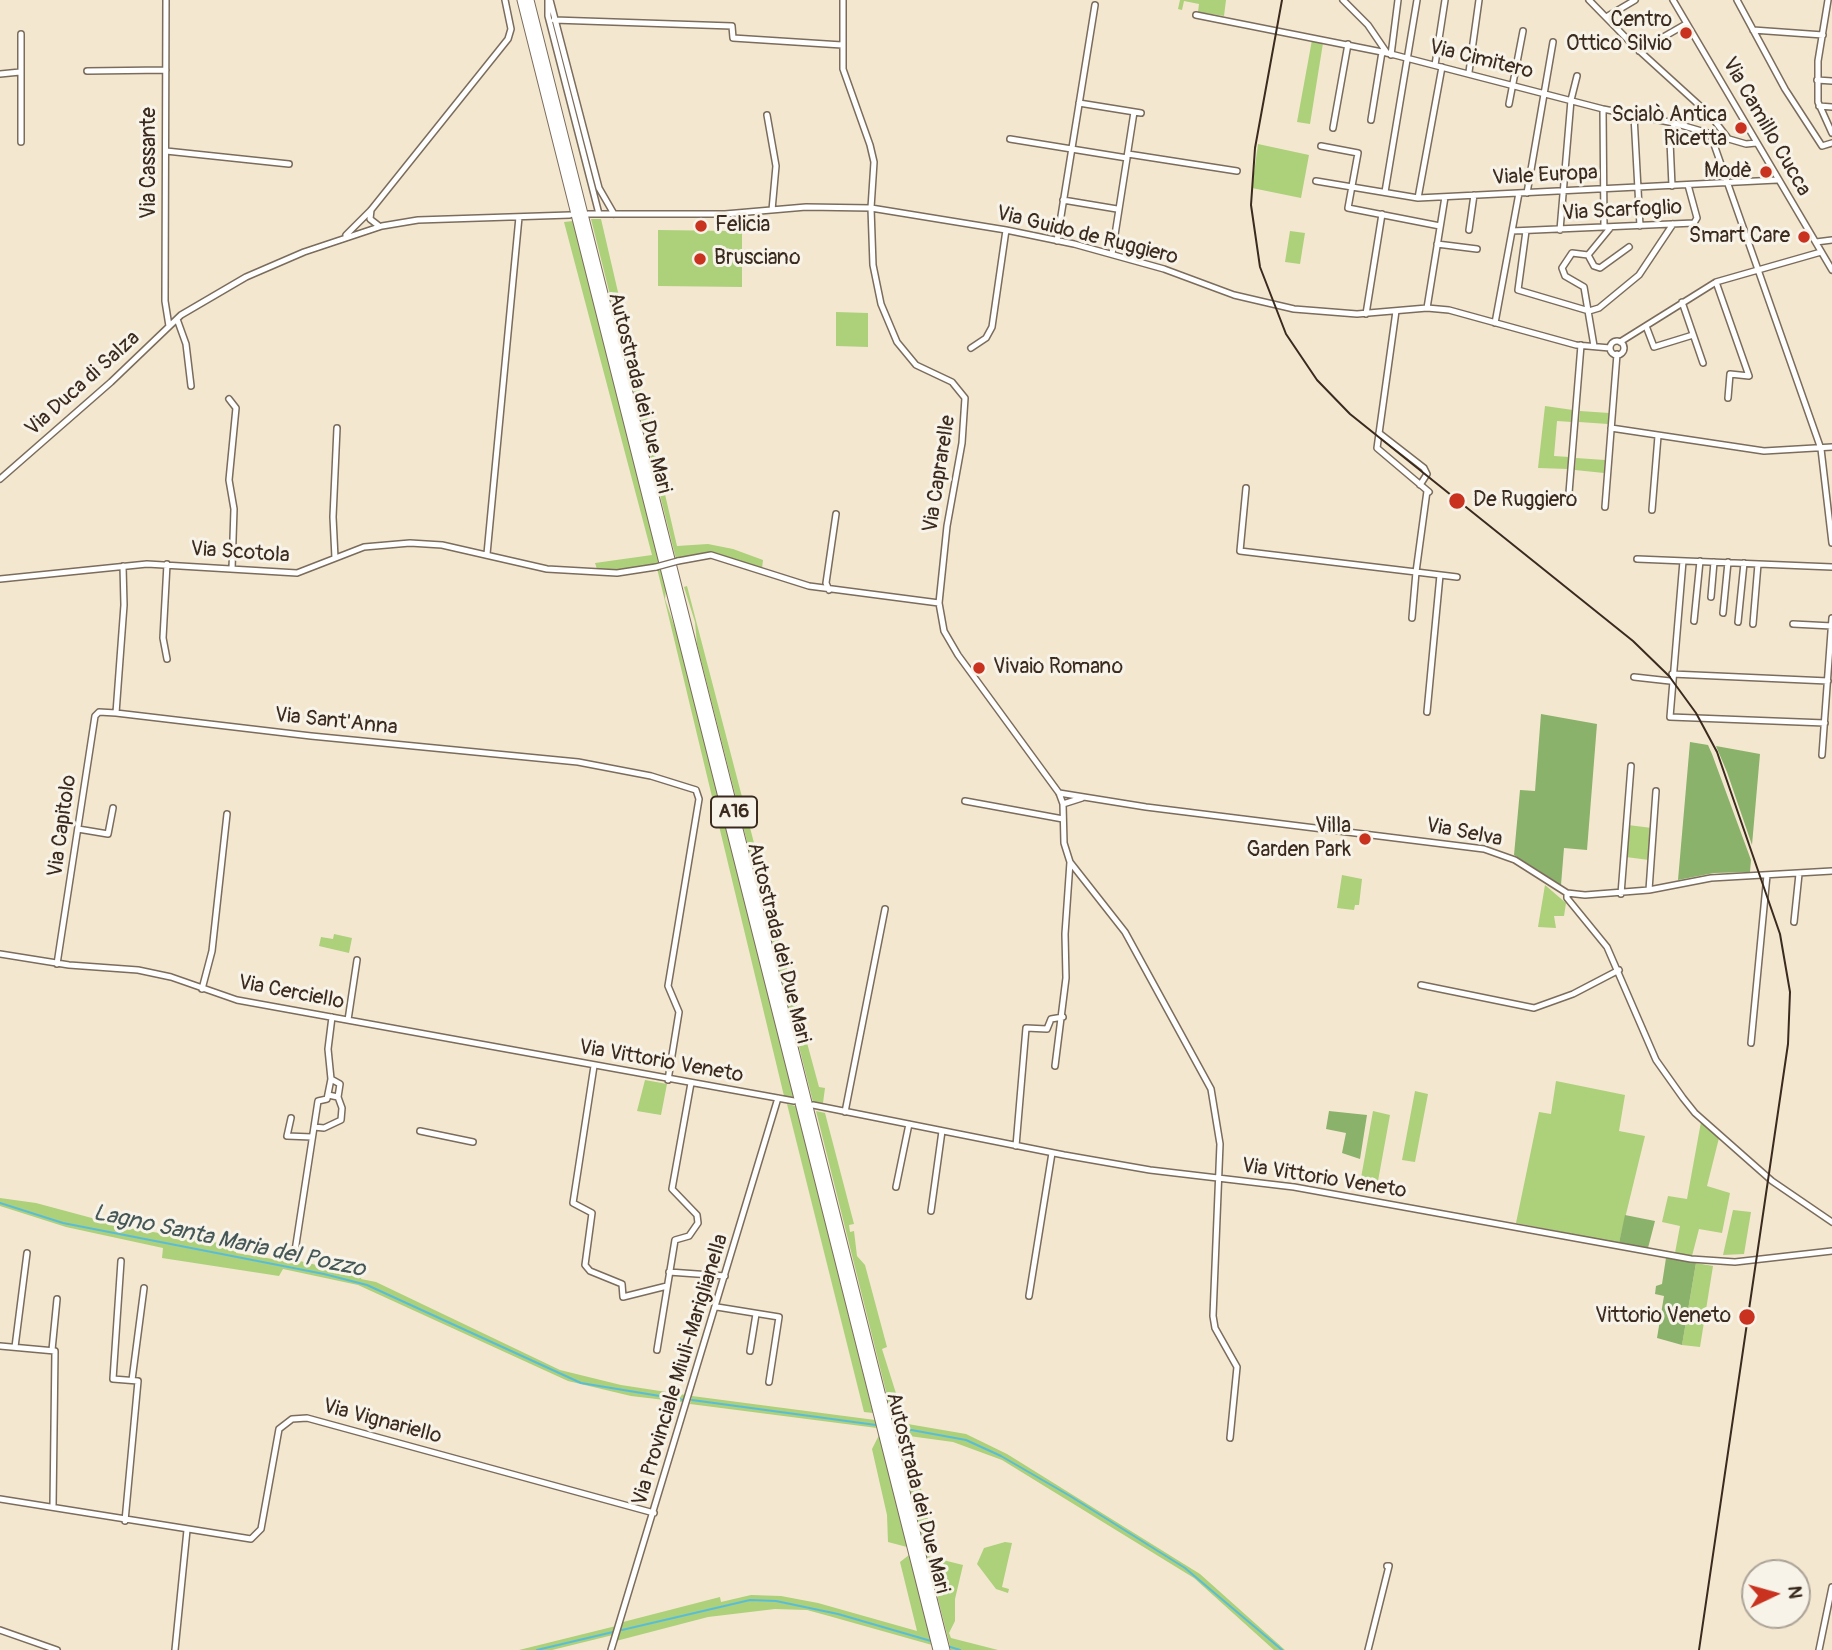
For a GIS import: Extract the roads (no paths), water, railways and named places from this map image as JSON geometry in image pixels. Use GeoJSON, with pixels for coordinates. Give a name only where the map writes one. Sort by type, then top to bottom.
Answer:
{"type":"FeatureCollection","features":[{"type":"Feature","properties":{"kind":"highway","name":"Autostrada dei Due Mari"},"geometry":{"type":"LineString","coordinates":[[522,0],[934,1622],[945,1650]]}},
{"type":"Feature","properties":{"kind":"highway","name":"Autostrada dei Due Mari"},"geometry":{"type":"LineString","coordinates":[[529,0],[934,1622],[938,1650]]}},
{"type":"Feature","properties":{"kind":"street","name":"Via Cassante"},"geometry":{"type":"LineString","coordinates":[[166,0],[164,301],[169,326]]}},
{"type":"Feature","properties":{"kind":"street"},"geometry":{"type":"LineString","coordinates":[[343,238],[371,210],[508,39],[511,24],[505,0]]}},
{"type":"Feature","properties":{"kind":"street"},"geometry":{"type":"LineString","coordinates":[[549,0],[599,188],[614,214]]}},
{"type":"Feature","properties":{"kind":"street"},"geometry":{"type":"LineString","coordinates":[[549,0],[548,16],[599,214]]}},
{"type":"Feature","properties":{"kind":"street","name":"Via Caprarelle"},"geometry":{"type":"LineString","coordinates":[[843,0],[842,45],[846,84],[874,162],[871,208],[876,283],[891,331],[916,365],[958,387],[966,405],[947,526],[939,604],[941,622],[950,643],[1059,793],[1063,804],[1064,843],[1070,862]]}},
{"type":"Feature","properties":{"kind":"street"},"geometry":{"type":"LineString","coordinates":[[1343,0],[1368,25],[1387,53]]}},
{"type":"Feature","properties":{"kind":"street"},"geometry":{"type":"LineString","coordinates":[[1371,120],[1398,0]]}},
{"type":"Feature","properties":{"kind":"street"},"geometry":{"type":"LineString","coordinates":[[1385,192],[1417,0]]}},
{"type":"Feature","properties":{"kind":"street"},"geometry":{"type":"LineString","coordinates":[[1435,65],[1445,0]]}},
{"type":"Feature","properties":{"kind":"street"},"geometry":{"type":"LineString","coordinates":[[1469,72],[1479,0]]}},
{"type":"Feature","properties":{"kind":"street"},"geometry":{"type":"LineString","coordinates":[[1589,0],[1640,51],[1710,114],[1727,136]]}},
{"type":"Feature","properties":{"kind":"street"},"geometry":{"type":"LineString","coordinates":[[1608,16],[1635,0]]}},
{"type":"Feature","properties":{"kind":"street","name":"Via Camillo Cucca"},"geometry":{"type":"LineString","coordinates":[[1673,0],[1832,270]]}},
{"type":"Feature","properties":{"kind":"street"},"geometry":{"type":"LineString","coordinates":[[1737,0],[1785,89],[1822,146],[1832,142]]}},
{"type":"Feature","properties":{"kind":"street"},"geometry":{"type":"LineString","coordinates":[[1828,0],[1817,79],[1819,106],[1832,133]]}},
{"type":"Feature","properties":{"kind":"street"},"geometry":{"type":"LineString","coordinates":[[1057,241],[1095,5]]}},
{"type":"Feature","properties":{"kind":"street","name":"Via Cimitero"},"geometry":{"type":"LineString","coordinates":[[1196,15],[1348,44],[1469,72],[1603,109],[1727,136],[1746,144],[1756,143]]}},
{"type":"Feature","properties":{"kind":"street"},"geometry":{"type":"LineString","coordinates":[[554,20],[732,26],[733,37],[842,45]]}},
{"type":"Feature","properties":{"kind":"street"},"geometry":{"type":"LineString","coordinates":[[1640,51],[1686,24]]}},
{"type":"Feature","properties":{"kind":"street"},"geometry":{"type":"LineString","coordinates":[[1753,30],[1824,33],[1832,30]]}},
{"type":"Feature","properties":{"kind":"street"},"geometry":{"type":"LineString","coordinates":[[1509,104],[1523,31]]}},
{"type":"Feature","properties":{"kind":"street"},"geometry":{"type":"LineString","coordinates":[[21,34],[21,142]]}},
{"type":"Feature","properties":{"kind":"street"},"geometry":{"type":"LineString","coordinates":[[1527,193],[1553,42]]}},
{"type":"Feature","properties":{"kind":"street"},"geometry":{"type":"LineString","coordinates":[[1333,128],[1348,44]]}},
{"type":"Feature","properties":{"kind":"street"},"geometry":{"type":"LineString","coordinates":[[1418,198],[1442,67]]}},
{"type":"Feature","properties":{"kind":"street"},"geometry":{"type":"LineString","coordinates":[[87,71],[166,70]]}},
{"type":"Feature","properties":{"kind":"street"},"geometry":{"type":"LineString","coordinates":[[0,74],[20,72]]}},
{"type":"Feature","properties":{"kind":"street"},"geometry":{"type":"LineString","coordinates":[[1560,230],[1572,100],[1577,76]]}},
{"type":"Feature","properties":{"kind":"street"},"geometry":{"type":"LineString","coordinates":[[1817,79],[1832,81]]}},
{"type":"Feature","properties":{"kind":"street"},"geometry":{"type":"LineString","coordinates":[[1079,103],[1138,112],[1127,156],[1112,254]]}},
{"type":"Feature","properties":{"kind":"street"},"geometry":{"type":"LineString","coordinates":[[1819,106],[1832,107]]}},
{"type":"Feature","properties":{"kind":"street"},"geometry":{"type":"LineString","coordinates":[[1588,255],[1608,227],[1604,189],[1603,109]]}},
{"type":"Feature","properties":{"kind":"street"},"geometry":{"type":"LineString","coordinates":[[767,115],[776,166],[772,210]]}},
{"type":"Feature","properties":{"kind":"street"},"geometry":{"type":"LineString","coordinates":[[1634,116],[1640,226]]}},
{"type":"Feature","properties":{"kind":"street"},"geometry":{"type":"LineString","coordinates":[[1672,186],[1670,141],[1674,123]]}},
{"type":"Feature","properties":{"kind":"street"},"geometry":{"type":"LineString","coordinates":[[1710,133],[1821,449],[1832,543]]}},
{"type":"Feature","properties":{"kind":"street"},"geometry":{"type":"LineString","coordinates":[[1010,139],[1237,171]]}},
{"type":"Feature","properties":{"kind":"street"},"geometry":{"type":"LineString","coordinates":[[1321,146],[1358,153],[1348,208],[1440,226]]}},
{"type":"Feature","properties":{"kind":"street"},"geometry":{"type":"LineString","coordinates":[[166,151],[289,164]]}},
{"type":"Feature","properties":{"kind":"street","name":"Viale Europa"},"geometry":{"type":"LineString","coordinates":[[1316,181],[1418,198],[1777,180]]}},
{"type":"Feature","properties":{"kind":"street","name":"Via Scarfoglio"},"geometry":{"type":"LineString","coordinates":[[1512,231],[1696,221],[1688,185]]}},
{"type":"Feature","properties":{"kind":"street"},"geometry":{"type":"LineString","coordinates":[[1495,323],[1519,193]]}},
{"type":"Feature","properties":{"kind":"street"},"geometry":{"type":"LineString","coordinates":[[1469,230],[1474,195]]}},
{"type":"Feature","properties":{"kind":"street"},"geometry":{"type":"LineString","coordinates":[[1427,308],[1445,197]]}},
{"type":"Feature","properties":{"kind":"street"},"geometry":{"type":"LineString","coordinates":[[1063,200],[1117,209]]}},
{"type":"Feature","properties":{"kind":"street","name":"Via Guido de Ruggiero"},"geometry":{"type":"LineString","coordinates":[[588,214],[725,214],[871,208],[1006,230],[1112,254],[1275,305],[1322,313],[1366,314],[1427,308],[1449,310],[1581,345],[1610,348]]}},
{"type":"Feature","properties":{"kind":"street"},"geometry":{"type":"LineString","coordinates":[[371,210],[370,219],[379,226]]}},
{"type":"Feature","properties":{"kind":"street"},"geometry":{"type":"LineString","coordinates":[[1366,314],[1382,214]]}},
{"type":"Feature","properties":{"kind":"street"},"geometry":{"type":"LineString","coordinates":[[343,238],[379,226],[418,220],[570,215]]}},
{"type":"Feature","properties":{"kind":"street"},"geometry":{"type":"LineString","coordinates":[[486,554],[519,217]]}},
{"type":"Feature","properties":{"kind":"street"},"geometry":{"type":"LineString","coordinates":[[1526,231],[1518,290],[1589,311],[1599,308],[1639,275],[1673,224]]}},
{"type":"Feature","properties":{"kind":"street"},"geometry":{"type":"LineString","coordinates":[[971,348],[986,338],[992,327],[1006,230]]}},
{"type":"Feature","properties":{"kind":"street","name":"Via Duca di Salza"},"geometry":{"type":"LineString","coordinates":[[0,479],[187,311],[246,277],[343,238]]}},
{"type":"Feature","properties":{"kind":"street"},"geometry":{"type":"LineString","coordinates":[[1816,242],[1832,240]]}},
{"type":"Feature","properties":{"kind":"street"},"geometry":{"type":"LineString","coordinates":[[1437,244],[1477,249]]}},
{"type":"Feature","properties":{"kind":"street"},"geometry":{"type":"LineString","coordinates":[[1594,346],[1584,287],[1565,276],[1562,268],[1572,253],[1579,252],[1588,255],[1594,266],[1600,268],[1629,247]]}},
{"type":"Feature","properties":{"kind":"street"},"geometry":{"type":"LineString","coordinates":[[1605,508],[1616,354],[1610,348],[1614,341],[1620,342],[1716,282],[1821,252]]}},
{"type":"Feature","properties":{"kind":"street"},"geometry":{"type":"LineString","coordinates":[[1716,282],[1749,376],[1730,374],[1728,398]]}},
{"type":"Feature","properties":{"kind":"street"},"geometry":{"type":"LineString","coordinates":[[1682,302],[1703,363]]}},
{"type":"Feature","properties":{"kind":"street"},"geometry":{"type":"LineString","coordinates":[[1396,311],[1377,444],[1382,454],[1428,492],[1412,618]]}},
{"type":"Feature","properties":{"kind":"street"},"geometry":{"type":"LineString","coordinates":[[177,319],[186,344],[191,386]]}},
{"type":"Feature","properties":{"kind":"street"},"geometry":{"type":"LineString","coordinates":[[1646,326],[1654,347],[1693,335]]}},
{"type":"Feature","properties":{"kind":"street"},"geometry":{"type":"LineString","coordinates":[[1616,354],[1623,350],[1620,342]]}},
{"type":"Feature","properties":{"kind":"street"},"geometry":{"type":"LineString","coordinates":[[1569,493],[1581,345]]}},
{"type":"Feature","properties":{"kind":"street"},"geometry":{"type":"LineString","coordinates":[[229,399],[236,408],[229,480],[234,509],[232,569]]}},
{"type":"Feature","properties":{"kind":"street"},"geometry":{"type":"LineString","coordinates":[[335,558],[333,517],[337,428]]}},
{"type":"Feature","properties":{"kind":"street"},"geometry":{"type":"LineString","coordinates":[[1611,428],[1764,451],[1832,447]]}},
{"type":"Feature","properties":{"kind":"street"},"geometry":{"type":"LineString","coordinates":[[1378,433],[1424,468],[1427,474],[1420,485]]}},
{"type":"Feature","properties":{"kind":"street"},"geometry":{"type":"LineString","coordinates":[[1652,510],[1658,436]]}},
{"type":"Feature","properties":{"kind":"street"},"geometry":{"type":"LineString","coordinates":[[1246,488],[1240,551],[1457,577]]}},
{"type":"Feature","properties":{"kind":"street"},"geometry":{"type":"LineString","coordinates":[[829,590],[826,584],[836,514]]}},
{"type":"Feature","properties":{"kind":"street","name":"Via Scotola"},"geometry":{"type":"LineString","coordinates":[[0,579],[167,564],[296,573],[365,547],[410,543],[486,554],[547,569],[617,573],[711,555],[829,590],[939,604]]}},
{"type":"Feature","properties":{"kind":"street"},"geometry":{"type":"LineString","coordinates":[[1637,559],[1832,567]]}},
{"type":"Feature","properties":{"kind":"street"},"geometry":{"type":"LineString","coordinates":[[1683,561],[1671,677],[1670,717],[1825,723]]}},
{"type":"Feature","properties":{"kind":"street"},"geometry":{"type":"LineString","coordinates":[[1695,621],[1700,561]]}},
{"type":"Feature","properties":{"kind":"street"},"geometry":{"type":"LineString","coordinates":[[1711,597],[1714,562]]}},
{"type":"Feature","properties":{"kind":"street"},"geometry":{"type":"LineString","coordinates":[[1723,613],[1728,562]]}},
{"type":"Feature","properties":{"kind":"street"},"geometry":{"type":"LineString","coordinates":[[1738,622],[1744,563]]}},
{"type":"Feature","properties":{"kind":"street"},"geometry":{"type":"LineString","coordinates":[[167,564],[163,642],[167,659]]}},
{"type":"Feature","properties":{"kind":"street"},"geometry":{"type":"LineString","coordinates":[[1753,624],[1758,564]]}},
{"type":"Feature","properties":{"kind":"street"},"geometry":{"type":"LineString","coordinates":[[116,713],[123,566]]}},
{"type":"Feature","properties":{"kind":"street"},"geometry":{"type":"LineString","coordinates":[[1427,712],[1440,575]]}},
{"type":"Feature","properties":{"kind":"street"},"geometry":{"type":"LineString","coordinates":[[1822,755],[1830,692],[1828,681],[1832,618]]}},
{"type":"Feature","properties":{"kind":"street"},"geometry":{"type":"LineString","coordinates":[[1793,624],[1831,630]]}},
{"type":"Feature","properties":{"kind":"street"},"geometry":{"type":"LineString","coordinates":[[1634,677],[1828,681]]}},
{"type":"Feature","properties":{"kind":"street","name":"Via Capitolo"},"geometry":{"type":"LineString","coordinates":[[57,964],[95,716],[99,712],[116,713]]}},
{"type":"Feature","properties":{"kind":"street","name":"Via Sant'Anna"},"geometry":{"type":"LineString","coordinates":[[116,713],[311,736],[578,762],[651,776],[696,790],[699,799],[668,986],[679,1012],[668,1080]]}},
{"type":"Feature","properties":{"kind":"street"},"geometry":{"type":"LineString","coordinates":[[1621,894],[1631,766]]}},
{"type":"Feature","properties":{"kind":"street"},"geometry":{"type":"LineString","coordinates":[[1649,890],[1656,791]]}},
{"type":"Feature","properties":{"kind":"street","name":"Via Selva"},"geometry":{"type":"LineString","coordinates":[[1059,793],[1484,849],[1522,864],[1567,893]]}},
{"type":"Feature","properties":{"kind":"street","name":"Via Selva"},"geometry":{"type":"LineString","coordinates":[[1063,804],[1082,798]]}},
{"type":"Feature","properties":{"kind":"street"},"geometry":{"type":"LineString","coordinates":[[965,801],[1063,820]]}},
{"type":"Feature","properties":{"kind":"street"},"geometry":{"type":"LineString","coordinates":[[78,829],[107,834],[113,808]]}},
{"type":"Feature","properties":{"kind":"street"},"geometry":{"type":"LineString","coordinates":[[202,989],[212,951],[227,814]]}},
{"type":"Feature","properties":{"kind":"street"},"geometry":{"type":"LineString","coordinates":[[1055,1066],[1063,1017],[1070,862]]}},
{"type":"Feature","properties":{"kind":"street"},"geometry":{"type":"LineString","coordinates":[[1070,862],[1125,932],[1207,1078],[1219,1126],[1213,1316],[1215,1328],[1237,1367],[1230,1438]]}},
{"type":"Feature","properties":{"kind":"street"},"geometry":{"type":"LineString","coordinates":[[1832,871],[1711,878],[1621,894],[1567,893],[1567,898],[1607,947],[1656,1060],[1695,1113],[1772,1181],[1832,1222]]}},
{"type":"Feature","properties":{"kind":"street"},"geometry":{"type":"LineString","coordinates":[[1794,922],[1799,874]]}},
{"type":"Feature","properties":{"kind":"street"},"geometry":{"type":"LineString","coordinates":[[1751,1043],[1767,875]]}},
{"type":"Feature","properties":{"kind":"street"},"geometry":{"type":"LineString","coordinates":[[845,1112],[885,909]]}},
{"type":"Feature","properties":{"kind":"street","name":"Via Cerciello"},"geometry":{"type":"LineString","coordinates":[[0,954],[57,964],[138,970],[171,977],[237,1000],[522,1054]]}},
{"type":"Feature","properties":{"kind":"street"},"geometry":{"type":"LineString","coordinates":[[348,1020],[357,960]]}},
{"type":"Feature","properties":{"kind":"street"},"geometry":{"type":"LineString","coordinates":[[1421,985],[1534,1008],[1573,994],[1619,970]]}},
{"type":"Feature","properties":{"kind":"street"},"geometry":{"type":"LineString","coordinates":[[295,1251],[318,1101],[327,1099],[331,1079],[328,1049],[332,1017]]}},
{"type":"Feature","properties":{"kind":"street"},"geometry":{"type":"LineString","coordinates":[[1016,1146],[1026,1028],[1047,1029],[1051,1019],[1063,1017]]}},
{"type":"Feature","properties":{"kind":"street","name":"Via Vittorio Veneto"},"geometry":{"type":"LineString","coordinates":[[522,1054],[794,1101]]}},
{"type":"Feature","properties":{"kind":"street"},"geometry":{"type":"LineString","coordinates":[[594,1066],[573,1203],[592,1213],[585,1265],[590,1271],[622,1284],[624,1297],[667,1286]]}},
{"type":"Feature","properties":{"kind":"street"},"geometry":{"type":"LineString","coordinates":[[314,1127],[324,1128],[341,1121],[342,1108],[338,1097],[340,1084],[331,1079]]}},
{"type":"Feature","properties":{"kind":"street"},"geometry":{"type":"LineString","coordinates":[[657,1350],[675,1240],[693,1234],[698,1223],[697,1215],[672,1189],[691,1083]]}},
{"type":"Feature","properties":{"kind":"street"},"geometry":{"type":"LineString","coordinates":[[328,1095],[338,1097]]}},
{"type":"Feature","properties":{"kind":"street","name":"Via Provinciale Miuli-Mariglianella"},"geometry":{"type":"LineString","coordinates":[[611,1650],[717,1307],[778,1098]]}},
{"type":"Feature","properties":{"kind":"street","name":"Via Vittorio Veneto"},"geometry":{"type":"LineString","coordinates":[[813,1105],[1052,1153],[1218,1179],[1294,1186],[1705,1261],[1735,1262],[1832,1251]]}},
{"type":"Feature","properties":{"kind":"street"},"geometry":{"type":"LineString","coordinates":[[291,1118],[287,1136],[312,1137]]}},
{"type":"Feature","properties":{"kind":"street"},"geometry":{"type":"LineString","coordinates":[[896,1187],[909,1124]]}},
{"type":"Feature","properties":{"kind":"street"},"geometry":{"type":"LineString","coordinates":[[420,1131],[473,1142]]}},
{"type":"Feature","properties":{"kind":"street"},"geometry":{"type":"LineString","coordinates":[[931,1211],[942,1131]]}},
{"type":"Feature","properties":{"kind":"street"},"geometry":{"type":"LineString","coordinates":[[1028,1296],[1052,1153]]}},
{"type":"Feature","properties":{"kind":"street"},"geometry":{"type":"LineString","coordinates":[[15,1347],[27,1253]]}},
{"type":"Feature","properties":{"kind":"street"},"geometry":{"type":"LineString","coordinates":[[121,1261],[113,1379],[138,1381],[125,1521]]}},
{"type":"Feature","properties":{"kind":"street"},"geometry":{"type":"LineString","coordinates":[[669,1272],[725,1276]]}},
{"type":"Feature","properties":{"kind":"street"},"geometry":{"type":"LineString","coordinates":[[132,1380],[144,1288]]}},
{"type":"Feature","properties":{"kind":"street"},"geometry":{"type":"LineString","coordinates":[[53,1506],[56,1376],[52,1350],[57,1298]]}},
{"type":"Feature","properties":{"kind":"street"},"geometry":{"type":"LineString","coordinates":[[717,1307],[779,1317],[769,1382]]}},
{"type":"Feature","properties":{"kind":"street"},"geometry":{"type":"LineString","coordinates":[[750,1351],[756,1314]]}},
{"type":"Feature","properties":{"kind":"street"},"geometry":{"type":"LineString","coordinates":[[0,1346],[52,1350]]}},
{"type":"Feature","properties":{"kind":"street","name":"Via Vignariello"},"geometry":{"type":"LineString","coordinates":[[0,1499],[244,1540],[257,1536],[275,1436],[284,1423],[307,1418],[654,1513]]}},
{"type":"Feature","properties":{"kind":"street"},"geometry":{"type":"LineString","coordinates":[[175,1650],[187,1530]]}},
{"type":"Feature","properties":{"kind":"street"},"geometry":{"type":"LineString","coordinates":[[1368,1650],[1387,1566]]}},
{"type":"Feature","properties":{"kind":"street"},"geometry":{"type":"LineString","coordinates":[[1819,1650],[1832,1587]]}},
{"type":"Feature","properties":{"kind":"street"},"geometry":{"type":"LineString","coordinates":[[0,1630],[57,1650]]}},
{"type":"Feature","properties":{"kind":"waterway","name":"Lagno Santa Maria del Pozzo"},"geometry":{"type":"LineString","coordinates":[[0,1203],[63,1223],[324,1274],[367,1285],[581,1383],[684,1400]]}},
{"type":"Feature","properties":{"kind":"waterway","name":"Lagno Santa Maria del Pozzo"},"geometry":{"type":"LineString","coordinates":[[692,1400],[876,1425]]}},
{"type":"Feature","properties":{"kind":"waterway","name":"Lagno Santa Maria del Pozzo"},"geometry":{"type":"LineString","coordinates":[[895,1427],[966,1440],[1001,1456],[1185,1568],[1282,1650]]}},
{"type":"Feature","properties":{"kind":"waterway"},"geometry":{"type":"LineString","coordinates":[[622,1630],[750,1600],[776,1601],[838,1614],[931,1641]]}},
{"type":"Feature","properties":{"kind":"waterway"},"geometry":{"type":"LineString","coordinates":[[537,1650],[613,1632]]}},
{"type":"Feature","properties":{"kind":"waterway"},"geometry":{"type":"LineString","coordinates":[[947,1646],[960,1650]]}},
{"type":"Feature","properties":{"kind":"railway"},"geometry":{"type":"LineString","coordinates":[[1282,0],[1255,148],[1251,205],[1260,267],[1286,334],[1317,380],[1350,414],[1633,641],[1669,676],[1696,713],[1717,752],[1780,934],[1790,992],[1788,1044],[1699,1650]]}},
{"type":"Feature","properties":{"kind":"place","name":"Centro Ottico Silvio"},"geometry":{"type":"Point","coordinates":[1686,33]}},
{"type":"Feature","properties":{"kind":"place","name":"Scialò Antica Ricetta"},"geometry":{"type":"Point","coordinates":[1741,128]}},
{"type":"Feature","properties":{"kind":"place","name":"Modè"},"geometry":{"type":"Point","coordinates":[1766,172]}},
{"type":"Feature","properties":{"kind":"place","name":"Felicia"},"geometry":{"type":"Point","coordinates":[701,226]}},
{"type":"Feature","properties":{"kind":"place","name":"Smart Care"},"geometry":{"type":"Point","coordinates":[1804,237]}},
{"type":"Feature","properties":{"kind":"place","name":"Brusciano"},"geometry":{"type":"Point","coordinates":[700,259]}},
{"type":"Feature","properties":{"kind":"place","name":"De Ruggiero"},"geometry":{"type":"Point","coordinates":[1457,501]}},
{"type":"Feature","properties":{"kind":"place","name":"Vivaio Romano"},"geometry":{"type":"Point","coordinates":[979,668]}},
{"type":"Feature","properties":{"kind":"place","name":"Villa Garden Park"},"geometry":{"type":"Point","coordinates":[1365,839]}},
{"type":"Feature","properties":{"kind":"place","name":"Vittorio Veneto"},"geometry":{"type":"Point","coordinates":[1747,1317]}}]}
